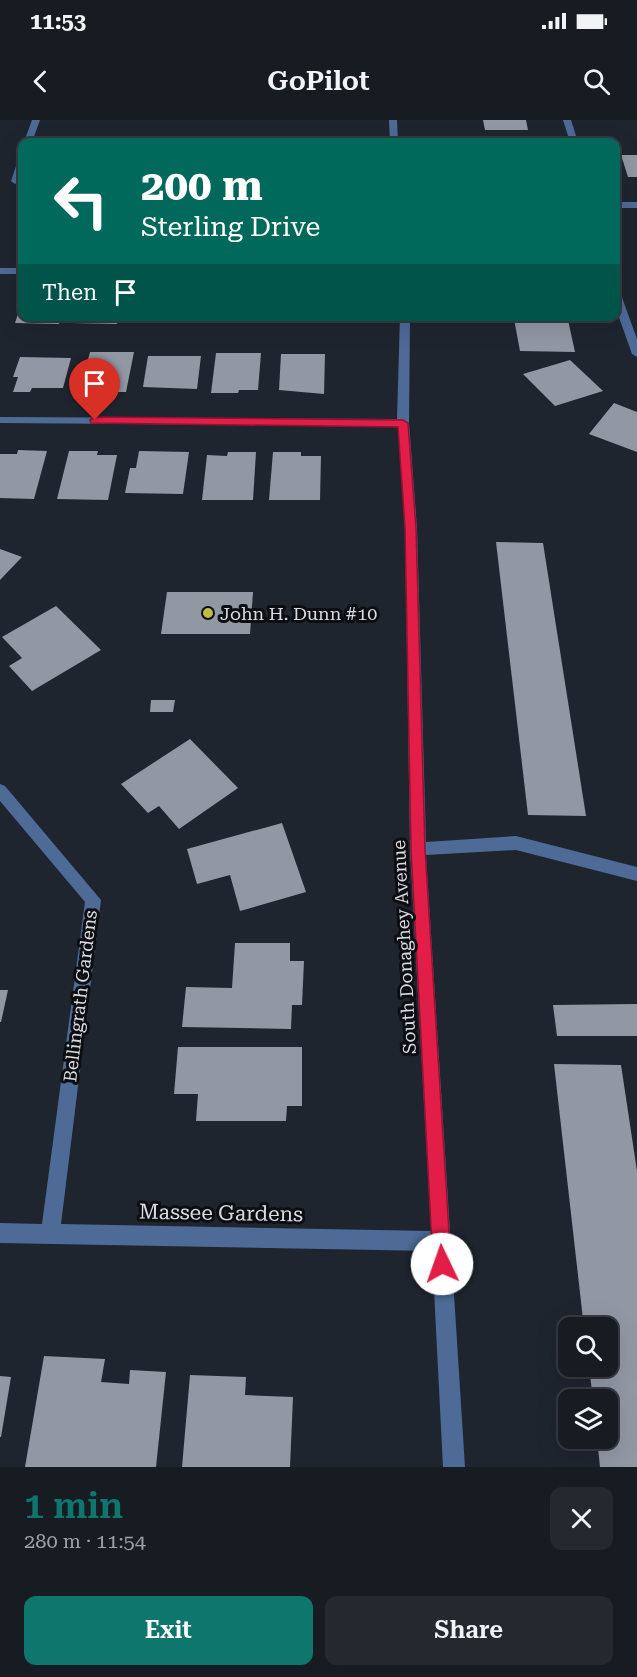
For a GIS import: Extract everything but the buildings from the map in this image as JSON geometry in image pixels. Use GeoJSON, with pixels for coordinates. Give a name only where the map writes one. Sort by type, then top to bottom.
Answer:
{"type":"FeatureCollection","features":[{"type":"Feature","properties":{"kind":"street"},"geometry":{"type":"LineString","coordinates":[[29,138],[36,120]]}},
{"type":"Feature","properties":{"kind":"street"},"geometry":{"type":"LineString","coordinates":[[393,120],[394,138]]}},
{"type":"Feature","properties":{"kind":"street"},"geometry":{"type":"LineString","coordinates":[[567,120],[573,138]]}},
{"type":"Feature","properties":{"kind":"street"},"geometry":{"type":"LineString","coordinates":[[15,181],[18,172]]}},
{"type":"Feature","properties":{"kind":"street"},"geometry":{"type":"LineString","coordinates":[[620,205],[637,205]]}},
{"type":"Feature","properties":{"kind":"street"},"geometry":{"type":"LineString","coordinates":[[0,271],[18,271]]}},
{"type":"Feature","properties":{"kind":"street"},"geometry":{"type":"LineString","coordinates":[[620,306],[637,354]]}},
{"type":"Feature","properties":{"kind":"street","name":"South Donaghey Avenue"},"geometry":{"type":"LineString","coordinates":[[405,321],[403,423],[411,528],[418,849],[454,1467]]}},
{"type":"Feature","properties":{"kind":"street"},"geometry":{"type":"LineString","coordinates":[[0,420],[403,423]]}},
{"type":"Feature","properties":{"kind":"street","name":"Bellingrath Gardens"},"geometry":{"type":"LineString","coordinates":[[0,790],[93,900],[50,1233]]}},
{"type":"Feature","properties":{"kind":"street"},"geometry":{"type":"LineString","coordinates":[[418,849],[516,843],[637,874]]}},
{"type":"Feature","properties":{"kind":"street","name":"Massee Gardens"},"geometry":{"type":"LineString","coordinates":[[0,1233],[440,1241]]}},
{"type":"Feature","properties":{"kind":"place","name":"John H. Dunn #10"},"geometry":{"type":"Point","coordinates":[208,613]}},
{"type":"Feature","properties":{"kind":"route"},"geometry":{"type":"LineString","coordinates":[[95,420],[403,423],[411,528],[418,849],[442,1264]]}}]}
